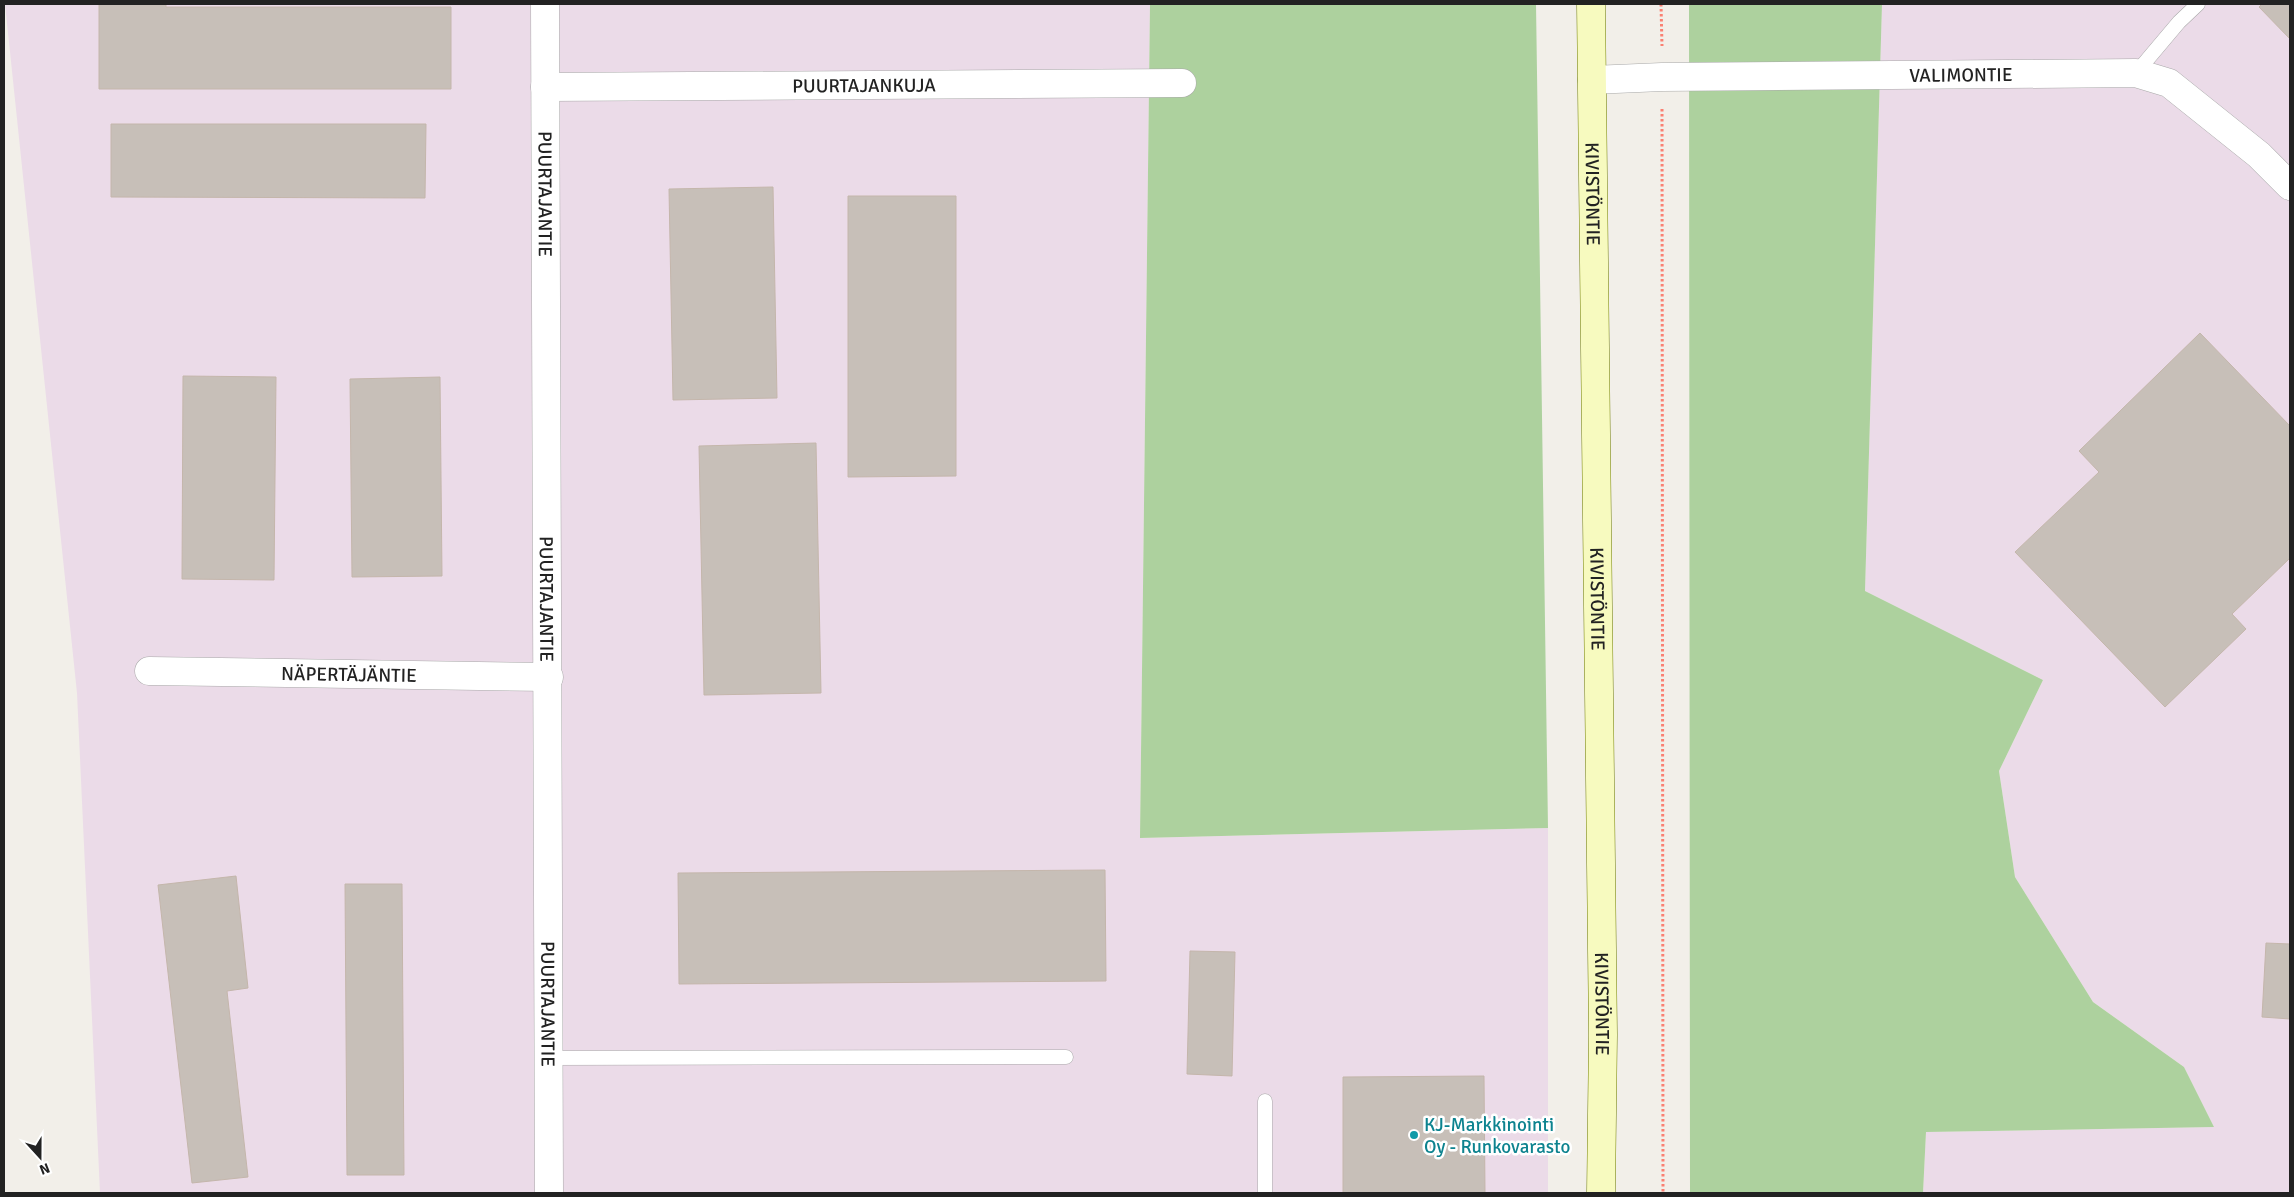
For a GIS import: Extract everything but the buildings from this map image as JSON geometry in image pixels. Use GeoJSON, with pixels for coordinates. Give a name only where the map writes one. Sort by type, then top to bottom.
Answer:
{"type":"FeatureCollection","features":[{"type":"Feature","properties":{"kind":"main road","name":"KIVISTÖNTIE"},"geometry":{"type":"LineString","coordinates":[[1591,4],[1603,1035],[1602,1193]]}},
{"type":"Feature","properties":{"kind":"street","name":"PUURTAJANTIE"},"geometry":{"type":"LineString","coordinates":[[545,4],[549,677],[547,1058],[549,1193]]}},
{"type":"Feature","properties":{"kind":"street","name":"VALIMONTIE"},"geometry":{"type":"LineString","coordinates":[[1592,80],[1662,77],[2136,73],[2169,82],[2259,155],[2290,186]]}},
{"type":"Feature","properties":{"kind":"street","name":"PUURTAJANKUJA"},"geometry":{"type":"LineString","coordinates":[[545,87],[1182,83]]}},
{"type":"Feature","properties":{"kind":"street","name":"NÄPERTÄJÄNTIE"},"geometry":{"type":"LineString","coordinates":[[149,671],[549,677]]}},
{"type":"Feature","properties":{"kind":"lane"},"geometry":{"type":"LineString","coordinates":[[2136,73],[2179,22],[2198,4]]}},
{"type":"Feature","properties":{"kind":"lane"},"geometry":{"type":"LineString","coordinates":[[547,1058],[1066,1057]]}},
{"type":"Feature","properties":{"kind":"lane"},"geometry":{"type":"LineString","coordinates":[[1265,1101],[1265,1193]]}},
{"type":"Feature","properties":{"kind":"path"},"geometry":{"type":"LineString","coordinates":[[1661,4],[1662,1193]]}},
{"type":"Feature","properties":{"kind":"shaded area"},"geometry":{"type":"Polygon","coordinates":[[[5,4],[1150,4],[1140,838],[1548,828],[1548,1193],[100,1193],[77,693],[5,4]]]}},
{"type":"Feature","properties":{"kind":"shaded area"},"geometry":{"type":"Polygon","coordinates":[[[1882,4],[2290,4],[2290,1193],[1923,1193],[1926,1132],[2214,1127],[2184,1067],[2093,1002],[2015,877],[1999,771],[2043,680],[1865,591],[1882,4]]]}},
{"type":"Feature","properties":{"kind":"green space"},"geometry":{"type":"Polygon","coordinates":[[[1150,4],[1536,4],[1548,828],[1140,838],[1150,4]]]}},
{"type":"Feature","properties":{"kind":"green space"},"geometry":{"type":"Polygon","coordinates":[[[1689,4],[1882,4],[1865,591],[2043,680],[1999,771],[2015,877],[2093,1002],[2184,1067],[2214,1127],[1926,1132],[1923,1193],[1690,1193],[1689,4]]]}},
{"type":"Feature","properties":{"kind":"place","name":"KJ-Markkinointi Oy - Runkovarasto"},"geometry":{"type":"Point","coordinates":[1414,1135]}}]}
